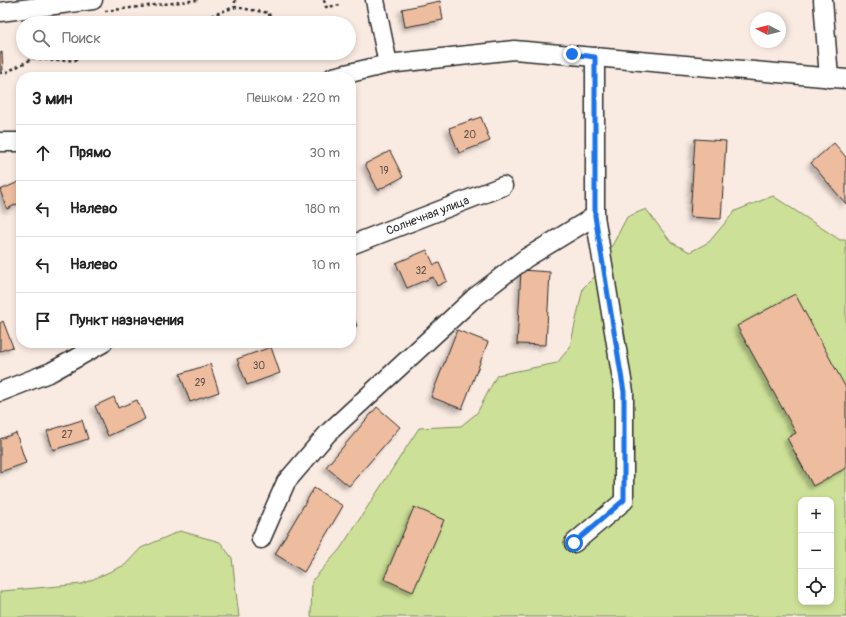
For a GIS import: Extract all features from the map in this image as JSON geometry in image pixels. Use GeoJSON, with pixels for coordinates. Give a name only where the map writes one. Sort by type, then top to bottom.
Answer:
{"type":"FeatureCollection","features":[{"type":"Feature","properties":{"kind":"street"},"geometry":{"type":"LineString","coordinates":[[0,12],[93,0]]}},
{"type":"Feature","properties":{"kind":"street"},"geometry":{"type":"LineString","coordinates":[[375,0],[388,64]]}},
{"type":"Feature","properties":{"kind":"street"},"geometry":{"type":"LineString","coordinates":[[354,72],[388,64],[514,50],[838,79],[823,0]]}},
{"type":"Feature","properties":{"kind":"street"},"geometry":{"type":"LineString","coordinates":[[574,543],[624,500],[624,392],[595,216],[595,57]]}},
{"type":"Feature","properties":{"kind":"street"},"geometry":{"type":"LineString","coordinates":[[0,142],[16,142]]}},
{"type":"Feature","properties":{"kind":"street","name":"Солнечная улица"},"geometry":{"type":"LineString","coordinates":[[356,243],[503,186]]}},
{"type":"Feature","properties":{"kind":"street"},"geometry":{"type":"LineString","coordinates":[[261,539],[286,482],[328,433],[474,298],[526,258],[595,216]]}},
{"type":"Feature","properties":{"kind":"street"},"geometry":{"type":"LineString","coordinates":[[0,392],[51,372],[94,348]]}},
{"type":"Feature","properties":{"kind":"path"},"geometry":{"type":"LineString","coordinates":[[235,0],[235,7]]}},
{"type":"Feature","properties":{"kind":"path"},"geometry":{"type":"LineString","coordinates":[[324,0],[326,8],[341,5]]}},
{"type":"Feature","properties":{"kind":"path"},"geometry":{"type":"LineString","coordinates":[[210,16],[235,7],[269,12],[270,16]]}},
{"type":"Feature","properties":{"kind":"path"},"geometry":{"type":"LineString","coordinates":[[0,73],[6,72],[30,60]]}},
{"type":"Feature","properties":{"kind":"path"},"geometry":{"type":"LineString","coordinates":[[48,60],[75,60]]}},
{"type":"Feature","properties":{"kind":"green space"},"geometry":{"type":"Polygon","coordinates":[[[773,196],[840,240],[846,240],[846,617],[311,617],[312,581],[340,549],[419,428],[461,426],[477,413],[497,375],[557,363],[570,347],[583,288],[598,273],[627,217],[646,209],[671,242],[690,252],[709,242],[735,211],[773,196]]]}},
{"type":"Feature","properties":{"kind":"green space"},"geometry":{"type":"Polygon","coordinates":[[[180,531],[220,542],[232,558],[239,617],[0,617],[0,592],[2,591],[82,584],[125,565],[141,548],[180,531]]]}},
{"type":"Feature","properties":{"kind":"building"},"geometry":{"type":"Polygon","coordinates":[[[440,1],[443,20],[405,27],[402,9],[440,1]]]}},
{"type":"Feature","properties":{"kind":"building"},"geometry":{"type":"Polygon","coordinates":[[[2,52],[3,70],[0,71],[0,53],[2,52]]]}},
{"type":"Feature","properties":{"kind":"building"},"geometry":{"type":"Polygon","coordinates":[[[481,117],[490,141],[459,153],[449,128],[481,117]]]}},
{"type":"Feature","properties":{"kind":"building"},"geometry":{"type":"Polygon","coordinates":[[[695,139],[726,141],[721,219],[690,217],[695,139]]]}},
{"type":"Feature","properties":{"kind":"building"},"geometry":{"type":"Polygon","coordinates":[[[834,143],[846,157],[846,204],[811,163],[834,143]]]}},
{"type":"Feature","properties":{"kind":"building"},"geometry":{"type":"Polygon","coordinates":[[[390,151],[403,177],[378,190],[365,164],[390,151]]]}},
{"type":"Feature","properties":{"kind":"building"},"geometry":{"type":"Polygon","coordinates":[[[16,183],[16,204],[7,209],[0,190],[16,183]]]}},
{"type":"Feature","properties":{"kind":"building"},"geometry":{"type":"Polygon","coordinates":[[[427,250],[434,265],[439,263],[447,281],[437,286],[433,277],[407,288],[396,263],[427,250]]]}},
{"type":"Feature","properties":{"kind":"building"},"geometry":{"type":"Polygon","coordinates":[[[521,270],[550,272],[546,345],[517,344],[521,270]]]}},
{"type":"Feature","properties":{"kind":"building"},"geometry":{"type":"Polygon","coordinates":[[[795,294],[846,388],[846,468],[813,486],[787,438],[796,433],[737,326],[795,294]]]}},
{"type":"Feature","properties":{"kind":"building"},"geometry":{"type":"Polygon","coordinates":[[[3,321],[13,347],[0,351],[0,323],[3,321]]]}},
{"type":"Feature","properties":{"kind":"building"},"geometry":{"type":"Polygon","coordinates":[[[457,330],[488,342],[462,409],[431,397],[457,330]]]}},
{"type":"Feature","properties":{"kind":"building"},"geometry":{"type":"Polygon","coordinates":[[[271,348],[280,373],[247,385],[237,359],[271,348]]]}},
{"type":"Feature","properties":{"kind":"building"},"geometry":{"type":"Polygon","coordinates":[[[210,364],[219,392],[190,402],[180,374],[210,364]]]}},
{"type":"Feature","properties":{"kind":"building"},"geometry":{"type":"Polygon","coordinates":[[[114,397],[118,408],[137,400],[145,419],[108,436],[95,406],[114,397]]]}},
{"type":"Feature","properties":{"kind":"building"},"geometry":{"type":"Polygon","coordinates":[[[377,407],[400,427],[349,486],[326,467],[377,407]]]}},
{"type":"Feature","properties":{"kind":"building"},"geometry":{"type":"Polygon","coordinates":[[[82,420],[88,439],[53,450],[47,431],[82,420]]]}},
{"type":"Feature","properties":{"kind":"building"},"geometry":{"type":"Polygon","coordinates":[[[16,433],[26,463],[0,472],[0,439],[16,433]]]}},
{"type":"Feature","properties":{"kind":"building"},"geometry":{"type":"Polygon","coordinates":[[[314,488],[343,506],[304,572],[275,554],[314,488]]]}},
{"type":"Feature","properties":{"kind":"building"},"geometry":{"type":"Polygon","coordinates":[[[414,507],[444,520],[413,592],[384,579],[414,507]]]}},
{"type":"Feature","properties":{"kind":"route"},"geometry":{"type":"LineString","coordinates":[[572,54],[595,57],[595,216],[624,392],[624,500],[574,543]]}}]}
